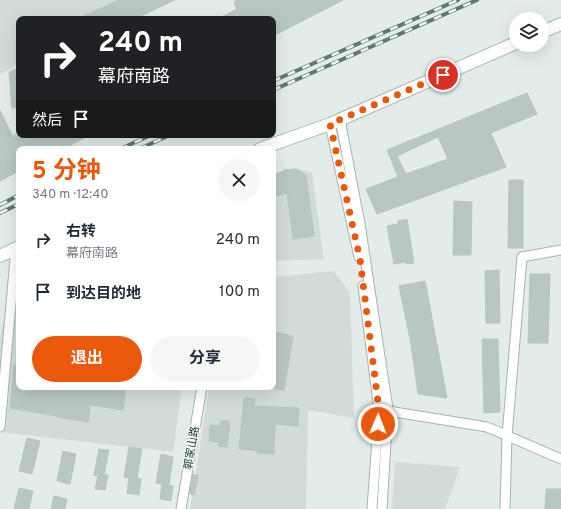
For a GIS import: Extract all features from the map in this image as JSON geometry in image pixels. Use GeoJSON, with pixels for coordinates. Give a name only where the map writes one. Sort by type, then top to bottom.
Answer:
{"type":"FeatureCollection","features":[{"type":"Feature","properties":{"kind":"street"},"geometry":{"type":"LineString","coordinates":[[549,29],[561,24]]}},
{"type":"Feature","properties":{"kind":"street"},"geometry":{"type":"LineString","coordinates":[[268,146],[335,121],[509,46]]}},
{"type":"Feature","properties":{"kind":"street"},"geometry":{"type":"LineString","coordinates":[[335,121],[360,259],[379,410],[372,509]]}},
{"type":"Feature","properties":{"kind":"street"},"geometry":{"type":"LineString","coordinates":[[335,121],[360,224],[388,409],[382,509]]}},
{"type":"Feature","properties":{"kind":"street"},"geometry":{"type":"LineString","coordinates":[[0,256],[16,249]]}},
{"type":"Feature","properties":{"kind":"street"},"geometry":{"type":"LineString","coordinates":[[505,509],[506,436],[522,257],[561,249]]}},
{"type":"Feature","properties":{"kind":"street"},"geometry":{"type":"LineString","coordinates":[[0,427],[16,268]]}},
{"type":"Feature","properties":{"kind":"street","name":"郭家山路"},"geometry":{"type":"LineString","coordinates":[[181,509],[201,390]]}},
{"type":"Feature","properties":{"kind":"street"},"geometry":{"type":"LineString","coordinates":[[379,410],[487,428],[561,459]]}},
{"type":"Feature","properties":{"kind":"shaded area"},"geometry":{"type":"Polygon","coordinates":[[[0,0],[122,0],[96,16],[16,16],[16,65],[0,75],[0,0]]]}},
{"type":"Feature","properties":{"kind":"shaded area"},"geometry":{"type":"Polygon","coordinates":[[[295,168],[312,173],[324,259],[276,261],[276,173],[295,168]]]}},
{"type":"Feature","properties":{"kind":"shaded area"},"geometry":{"type":"Polygon","coordinates":[[[334,271],[350,293],[354,418],[308,410],[306,509],[190,509],[209,390],[276,390],[276,277],[334,271]]]}},
{"type":"Feature","properties":{"kind":"shaded area"},"geometry":{"type":"Polygon","coordinates":[[[16,303],[16,390],[182,390],[173,452],[0,432],[0,341],[2,324],[16,303]]]}},
{"type":"Feature","properties":{"kind":"shaded area"},"geometry":{"type":"Polygon","coordinates":[[[395,462],[460,467],[445,509],[392,509],[395,462]]]}},
{"type":"Feature","properties":{"kind":"building"},"geometry":{"type":"Polygon","coordinates":[[[119,0],[175,0],[140,16],[84,16],[119,0]]]}},
{"type":"Feature","properties":{"kind":"building"},"geometry":{"type":"Polygon","coordinates":[[[237,0],[343,0],[276,34],[276,16],[224,16],[237,9],[234,2],[237,0]]]}},
{"type":"Feature","properties":{"kind":"building"},"geometry":{"type":"Polygon","coordinates":[[[16,69],[16,108],[12,108],[9,72],[16,69]]]}},
{"type":"Feature","properties":{"kind":"building"},"geometry":{"type":"Polygon","coordinates":[[[527,93],[537,114],[491,133],[506,167],[377,214],[366,189],[398,177],[387,150],[527,93]],[[438,137],[397,156],[406,174],[448,159],[438,137]]]}},
{"type":"Feature","properties":{"kind":"building"},"geometry":{"type":"Polygon","coordinates":[[[0,110],[15,141],[14,135],[16,135],[16,138],[84,138],[69,146],[16,146],[16,173],[0,181],[0,110]]]}},
{"type":"Feature","properties":{"kind":"building"},"geometry":{"type":"Polygon","coordinates":[[[296,169],[306,175],[314,236],[293,239],[287,193],[276,196],[276,174],[284,171],[283,170],[296,169]]]}},
{"type":"Feature","properties":{"kind":"building"},"geometry":{"type":"Polygon","coordinates":[[[509,180],[523,180],[523,248],[508,248],[509,180]]]}},
{"type":"Feature","properties":{"kind":"building"},"geometry":{"type":"Polygon","coordinates":[[[454,201],[472,202],[471,255],[453,255],[454,201]]]}},
{"type":"Feature","properties":{"kind":"building"},"geometry":{"type":"Polygon","coordinates":[[[407,219],[414,263],[406,264],[406,262],[394,264],[387,226],[398,224],[398,221],[407,219]]]}},
{"type":"Feature","properties":{"kind":"building"},"geometry":{"type":"Polygon","coordinates":[[[499,270],[500,323],[486,323],[485,271],[499,270]]]}},
{"type":"Feature","properties":{"kind":"building"},"geometry":{"type":"Polygon","coordinates":[[[530,274],[550,274],[548,343],[528,343],[530,274]]]}},
{"type":"Feature","properties":{"kind":"building"},"geometry":{"type":"Polygon","coordinates":[[[425,281],[447,398],[418,394],[411,344],[399,286],[425,281]]]}},
{"type":"Feature","properties":{"kind":"building"},"geometry":{"type":"Polygon","coordinates":[[[276,333],[293,336],[284,390],[276,389],[276,333]]]}},
{"type":"Feature","properties":{"kind":"building"},"geometry":{"type":"Polygon","coordinates":[[[482,339],[498,339],[500,412],[484,413],[482,339]]]}},
{"type":"Feature","properties":{"kind":"building"},"geometry":{"type":"Polygon","coordinates":[[[14,365],[16,365],[16,390],[126,390],[123,410],[90,405],[88,422],[10,408],[14,365]]]}},
{"type":"Feature","properties":{"kind":"building"},"geometry":{"type":"Polygon","coordinates":[[[244,398],[255,399],[254,406],[299,408],[298,426],[275,424],[274,454],[258,453],[258,451],[239,449],[244,398]]]}},
{"type":"Feature","properties":{"kind":"building"},"geometry":{"type":"Polygon","coordinates":[[[221,421],[230,421],[227,447],[218,446],[219,442],[209,441],[210,425],[220,426],[221,421]]]}},
{"type":"Feature","properties":{"kind":"building"},"geometry":{"type":"Polygon","coordinates":[[[27,438],[40,441],[32,474],[19,471],[27,438]]]}},
{"type":"Feature","properties":{"kind":"building"},"geometry":{"type":"Polygon","coordinates":[[[129,447],[142,449],[137,478],[141,479],[139,495],[127,493],[129,478],[124,477],[129,447]]]}},
{"type":"Feature","properties":{"kind":"building"},"geometry":{"type":"Polygon","coordinates":[[[99,449],[109,450],[104,475],[108,475],[105,490],[95,489],[98,476],[94,475],[99,449]]]}},
{"type":"Feature","properties":{"kind":"building"},"geometry":{"type":"Polygon","coordinates":[[[63,451],[76,454],[70,484],[57,481],[63,451]]]}},
{"type":"Feature","properties":{"kind":"building"},"geometry":{"type":"Polygon","coordinates":[[[161,454],[173,457],[169,485],[173,486],[171,501],[160,499],[162,484],[156,483],[161,454]]]}},
{"type":"Feature","properties":{"kind":"building"},"geometry":{"type":"Polygon","coordinates":[[[193,474],[198,476],[194,495],[190,494],[193,474]]]}},
{"type":"Feature","properties":{"kind":"building"},"geometry":{"type":"Polygon","coordinates":[[[19,488],[33,491],[29,509],[14,509],[19,488]]]}},
{"type":"Feature","properties":{"kind":"building"},"geometry":{"type":"Polygon","coordinates":[[[546,489],[561,489],[561,509],[545,509],[546,489]]]}},
{"type":"Feature","properties":{"kind":"building"},"geometry":{"type":"Polygon","coordinates":[[[54,496],[67,499],[65,509],[51,509],[54,496]]]}},
{"type":"Feature","properties":{"kind":"railway"},"geometry":{"type":"LineString","coordinates":[[276,80],[458,0]]}},
{"type":"Feature","properties":{"kind":"railway"},"geometry":{"type":"LineString","coordinates":[[276,89],[477,0]]}},
{"type":"Feature","properties":{"kind":"railway"},"geometry":{"type":"LineString","coordinates":[[127,146],[144,138]]}},
{"type":"Feature","properties":{"kind":"railway"},"geometry":{"type":"LineString","coordinates":[[146,146],[163,138]]}},
{"type":"Feature","properties":{"kind":"railway"},"geometry":{"type":"LineString","coordinates":[[0,205],[16,197]]}},
{"type":"Feature","properties":{"kind":"railway"},"geometry":{"type":"LineString","coordinates":[[0,213],[16,205]]}},
{"type":"Feature","properties":{"kind":"route"},"geometry":{"type":"LineString","coordinates":[[378,424],[379,410],[360,259],[330,124],[443,75]]}}]}
